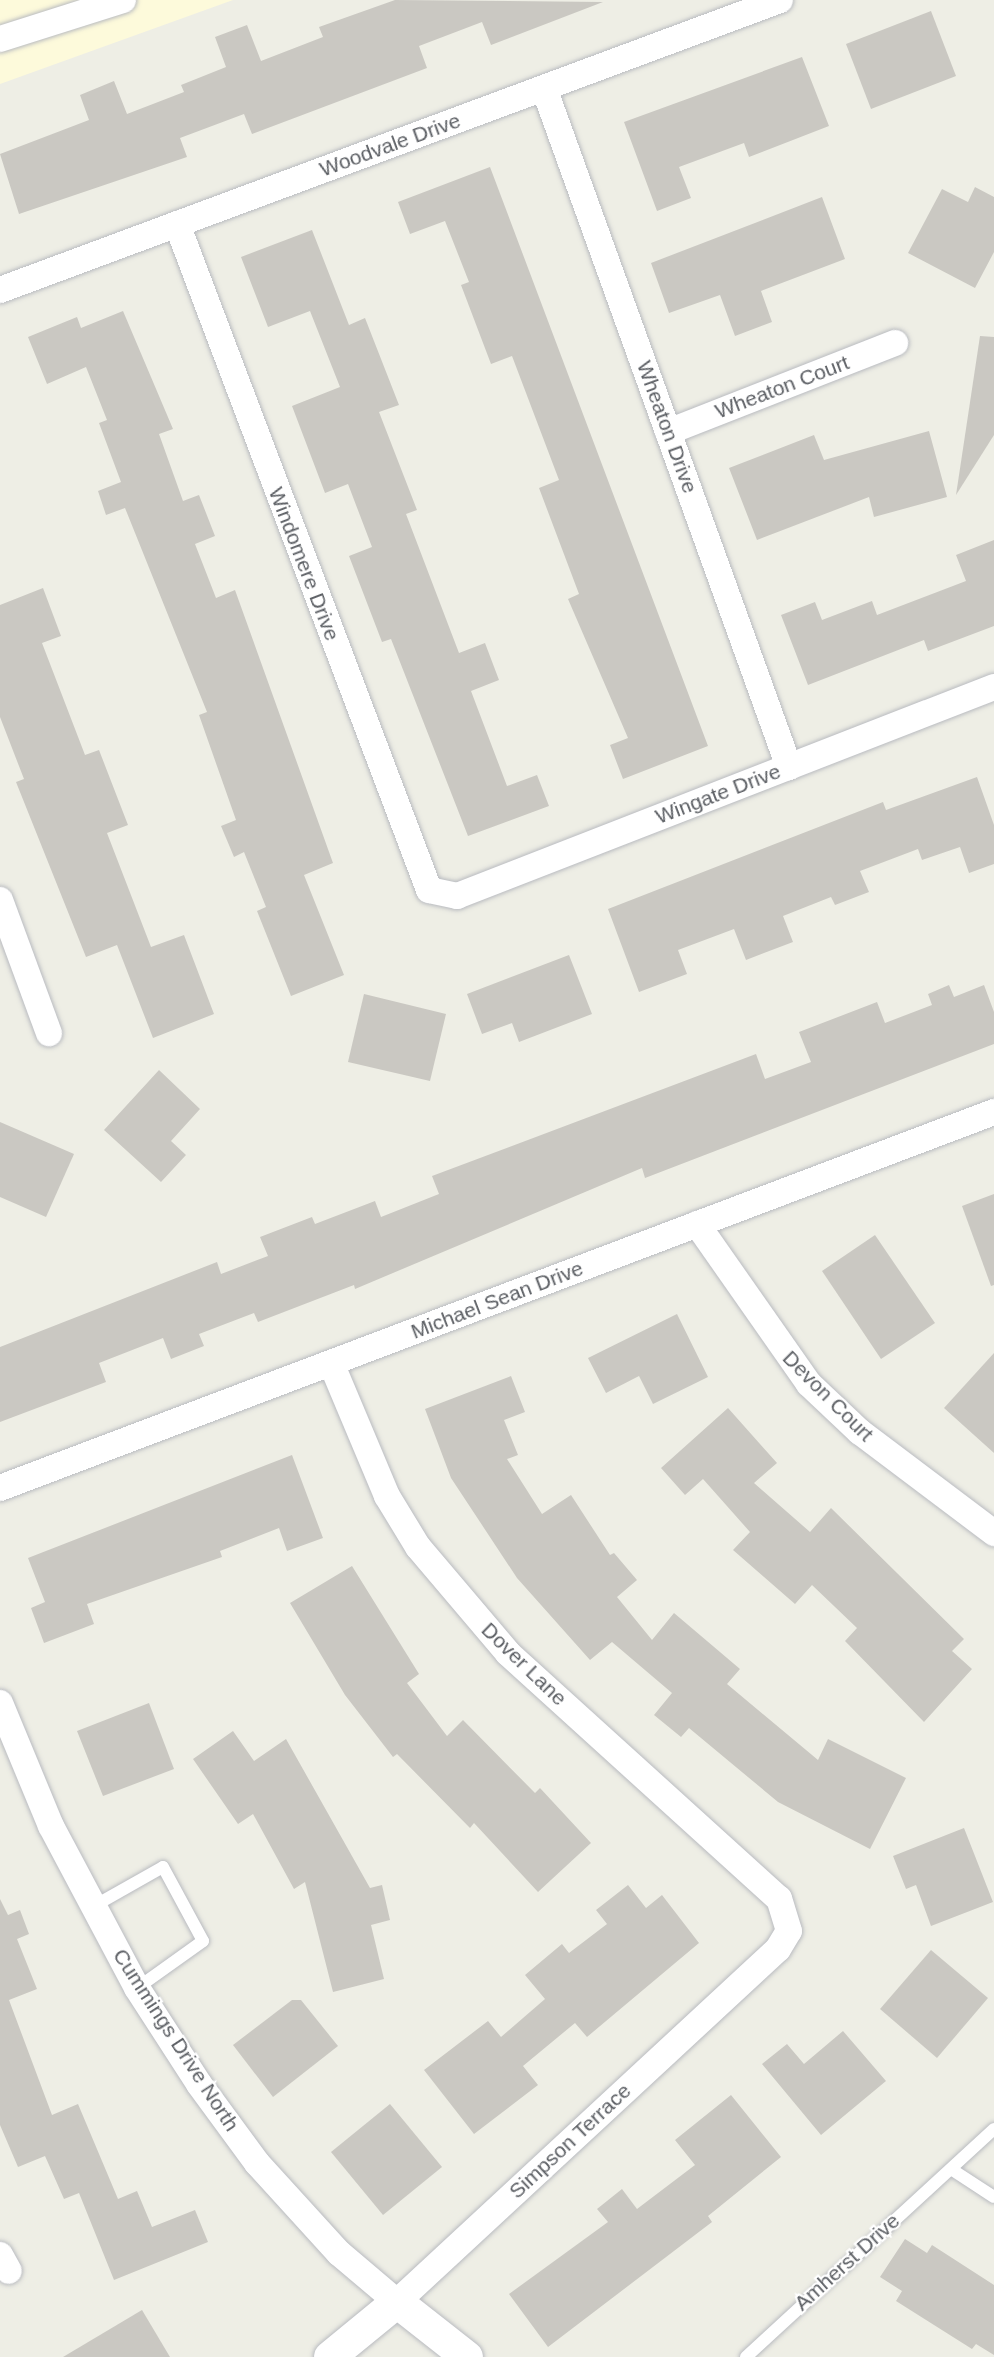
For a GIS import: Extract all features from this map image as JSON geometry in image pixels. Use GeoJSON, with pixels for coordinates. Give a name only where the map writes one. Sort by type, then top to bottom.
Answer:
{"type":"FeatureCollection","features":[{"type":"Feature","properties":{"kind":"street"},"geometry":{"type":"LineString","coordinates":[[0,39],[123,0]]}},
{"type":"Feature","properties":{"kind":"street","name":"Woodvale Drive"},"geometry":{"type":"LineString","coordinates":[[0,290],[780,0]]}},
{"type":"Feature","properties":{"kind":"street","name":"Wheaton Drive"},"geometry":{"type":"LineString","coordinates":[[544,88],[789,767]]}},
{"type":"Feature","properties":{"kind":"street","name":"Windomere Drive"},"geometry":{"type":"LineString","coordinates":[[177,224],[417,864],[429,890],[442,897]]}},
{"type":"Feature","properties":{"kind":"street","name":"Wheaton Court"},"geometry":{"type":"LineString","coordinates":[[668,432],[896,343]]}},
{"type":"Feature","properties":{"kind":"street","name":"Wingate Drive"},"geometry":{"type":"LineString","coordinates":[[442,897],[789,767],[994,687]]}},
{"type":"Feature","properties":{"kind":"street"},"geometry":{"type":"LineString","coordinates":[[0,900],[49,1033]]}},
{"type":"Feature","properties":{"kind":"street","name":"Michael Sean Drive"},"geometry":{"type":"LineString","coordinates":[[0,1488],[994,1113]]}},
{"type":"Feature","properties":{"kind":"street","name":"Devon Court"},"geometry":{"type":"LineString","coordinates":[[697,1224],[810,1384],[860,1432],[994,1533]]}},
{"type":"Feature","properties":{"kind":"street","name":"Dover Lane"},"geometry":{"type":"LineString","coordinates":[[331,1363],[387,1496],[456,1595],[508,1653],[779,1899],[785,1913]]}},
{"type":"Feature","properties":{"kind":"street","name":"Cummings Drive North"},"geometry":{"type":"LineString","coordinates":[[0,1703],[51,1826],[137,1988],[257,2163],[339,2253],[397,2302]]}},
{"type":"Feature","properties":{"kind":"street","name":"Simpson Terrace"},"geometry":{"type":"LineString","coordinates":[[330,2357],[397,2302],[778,1949],[789,1931],[785,1913]]}},
{"type":"Feature","properties":{"kind":"street"},"geometry":{"type":"LineString","coordinates":[[397,2302],[467,2357]]}},
{"type":"Feature","properties":{"kind":"lane"},"geometry":{"type":"LineString","coordinates":[[94,1905],[163,1867],[203,1941],[137,1988]]}},
{"type":"Feature","properties":{"kind":"lane","name":"Amherst Drive"},"geometry":{"type":"LineString","coordinates":[[746,2357],[763,2335],[994,2130]]}},
{"type":"Feature","properties":{"kind":"lane"},"geometry":{"type":"LineString","coordinates":[[951,2169],[994,2197]]}},
{"type":"Feature","properties":{"kind":"shaded area"},"geometry":{"type":"Polygon","coordinates":[[[0,0],[233,0],[0,84],[0,0]]]}},
{"type":"Feature","properties":{"kind":"building"},"geometry":{"type":"Polygon","coordinates":[[[395,0],[603,2],[491,45],[482,22],[419,46],[427,68],[252,134],[244,114],[180,138],[187,157],[19,214],[0,154],[89,120],[80,95],[114,81],[127,114],[184,92],[181,85],[226,67],[215,37],[247,25],[261,61],[323,37],[319,27],[395,0]]]}},
{"type":"Feature","properties":{"kind":"building"},"geometry":{"type":"Polygon","coordinates":[[[931,11],[956,76],[871,109],[846,44],[931,11]]]}},
{"type":"Feature","properties":{"kind":"building"},"geometry":{"type":"Polygon","coordinates":[[[802,57],[829,126],[749,157],[744,143],[679,167],[691,198],[657,211],[624,122],[802,57]]]}},
{"type":"Feature","properties":{"kind":"building"},"geometry":{"type":"Polygon","coordinates":[[[490,167],[708,746],[623,779],[610,745],[628,738],[568,599],[579,594],[539,488],[559,480],[512,356],[491,364],[461,285],[469,282],[445,221],[410,234],[398,202],[490,167]]]}},
{"type":"Feature","properties":{"kind":"building"},"geometry":{"type":"Polygon","coordinates":[[[975,187],[994,197],[994,252],[975,288],[908,253],[942,189],[968,202],[975,187]]]}},
{"type":"Feature","properties":{"kind":"building"},"geometry":{"type":"Polygon","coordinates":[[[822,197],[845,259],[761,291],[772,322],[735,336],[720,295],[669,313],[651,263],[822,197]]]}},
{"type":"Feature","properties":{"kind":"building"},"geometry":{"type":"Polygon","coordinates":[[[312,230],[349,325],[365,318],[399,405],[379,412],[417,510],[406,514],[459,653],[485,643],[499,680],[471,691],[507,786],[537,775],[549,806],[468,836],[391,639],[382,642],[349,556],[372,547],[348,484],[325,493],[292,406],[340,387],[310,311],[268,327],[241,257],[312,230]]]}},
{"type":"Feature","properties":{"kind":"building"},"geometry":{"type":"Polygon","coordinates":[[[123,311],[173,429],[159,434],[183,501],[199,495],[215,536],[195,544],[216,598],[235,590],[333,863],[304,875],[344,975],[291,996],[257,911],[266,907],[244,852],[234,857],[221,826],[236,820],[199,715],[207,712],[125,508],[106,515],[98,491],[121,482],[99,423],[107,420],[86,367],[47,384],[28,337],[77,317],[81,328],[123,311]]]}},
{"type":"Feature","properties":{"kind":"building"},"geometry":{"type":"Polygon","coordinates":[[[980,336],[994,337],[994,435],[956,495],[980,336]]]}},
{"type":"Feature","properties":{"kind":"building"},"geometry":{"type":"Polygon","coordinates":[[[929,431],[947,497],[874,517],[869,497],[757,540],[729,468],[814,435],[824,460],[929,431]]]}},
{"type":"Feature","properties":{"kind":"building"},"geometry":{"type":"Polygon","coordinates":[[[994,540],[994,626],[928,651],[924,640],[808,685],[781,615],[815,602],[822,620],[872,601],[877,615],[966,581],[956,555],[994,540]]]}},
{"type":"Feature","properties":{"kind":"building"},"geometry":{"type":"Polygon","coordinates":[[[43,588],[61,636],[42,643],[85,755],[99,750],[128,825],[107,833],[151,947],[184,935],[214,1014],[153,1038],[117,945],[86,957],[16,782],[24,779],[0,717],[0,605],[43,588]]]}},
{"type":"Feature","properties":{"kind":"building"},"geometry":{"type":"Polygon","coordinates":[[[977,777],[994,825],[994,864],[969,873],[960,847],[922,860],[918,849],[860,871],[869,892],[835,905],[831,897],[783,916],[793,942],[746,960],[734,929],[678,950],[687,974],[639,992],[608,909],[883,802],[886,810],[977,777]]]}},
{"type":"Feature","properties":{"kind":"building"},"geometry":{"type":"Polygon","coordinates":[[[569,955],[592,1014],[519,1042],[512,1023],[482,1034],[467,994],[569,955]]]}},
{"type":"Feature","properties":{"kind":"building"},"geometry":{"type":"Polygon","coordinates":[[[949,985],[954,997],[984,985],[994,1012],[994,1044],[645,1178],[642,1168],[355,1289],[354,1285],[258,1322],[254,1313],[199,1334],[204,1346],[171,1359],[163,1338],[99,1363],[106,1382],[0,1422],[0,1347],[217,1262],[221,1274],[268,1256],[260,1237],[312,1217],[315,1224],[375,1201],[381,1217],[439,1194],[432,1176],[756,1054],[765,1079],[811,1062],[799,1032],[877,1002],[885,1023],[932,1005],[928,994],[949,985]]]}},
{"type":"Feature","properties":{"kind":"building"},"geometry":{"type":"Polygon","coordinates":[[[364,994],[446,1014],[430,1081],[348,1062],[364,994]]]}},
{"type":"Feature","properties":{"kind":"building"},"geometry":{"type":"Polygon","coordinates":[[[159,1070],[200,1109],[171,1141],[186,1155],[161,1182],[104,1130],[159,1070]]]}},
{"type":"Feature","properties":{"kind":"building"},"geometry":{"type":"Polygon","coordinates":[[[0,1122],[74,1154],[46,1217],[0,1197],[0,1122]]]}},
{"type":"Feature","properties":{"kind":"building"},"geometry":{"type":"Polygon","coordinates":[[[994,1194],[994,1285],[991,1286],[962,1206],[994,1194]]]}},
{"type":"Feature","properties":{"kind":"building"},"geometry":{"type":"Polygon","coordinates":[[[875,1235],[935,1323],[881,1359],[822,1271],[875,1235]]]}},
{"type":"Feature","properties":{"kind":"building"},"geometry":{"type":"Polygon","coordinates":[[[677,1314],[708,1377],[653,1404],[639,1376],[606,1393],[588,1358],[677,1314]]]}},
{"type":"Feature","properties":{"kind":"building"},"geometry":{"type":"Polygon","coordinates":[[[994,1353],[994,1453],[944,1408],[994,1353]]]}},
{"type":"Feature","properties":{"kind":"building"},"geometry":{"type":"Polygon","coordinates":[[[511,1376],[525,1412],[504,1420],[518,1455],[507,1459],[542,1514],[571,1495],[610,1555],[614,1553],[637,1580],[617,1597],[652,1640],[674,1613],[740,1669],[727,1684],[818,1760],[828,1739],[906,1778],[870,1849],[778,1802],[689,1728],[681,1737],[654,1715],[672,1693],[612,1642],[590,1660],[517,1578],[451,1478],[425,1409],[511,1376]]]}},
{"type":"Feature","properties":{"kind":"building"},"geometry":{"type":"Polygon","coordinates":[[[728,1408],[777,1463],[754,1483],[810,1532],[831,1508],[964,1639],[952,1651],[972,1669],[924,1722],[845,1641],[857,1628],[812,1585],[795,1604],[733,1550],[750,1532],[703,1479],[685,1495],[661,1468],[728,1408]]]}},
{"type":"Feature","properties":{"kind":"building"},"geometry":{"type":"Polygon","coordinates":[[[292,1455],[323,1538],[287,1551],[279,1528],[220,1551],[222,1557],[87,1604],[94,1624],[44,1643],[31,1608],[45,1602],[28,1558],[292,1455]]]}},
{"type":"Feature","properties":{"kind":"building"},"geometry":{"type":"Polygon","coordinates":[[[352,1566],[419,1674],[407,1683],[447,1736],[463,1720],[535,1793],[540,1788],[591,1843],[538,1892],[474,1823],[470,1828],[397,1754],[393,1757],[345,1695],[290,1603],[352,1566]]]}},
{"type":"Feature","properties":{"kind":"building"},"geometry":{"type":"Polygon","coordinates":[[[149,1703],[174,1769],[103,1796],[77,1731],[149,1703]]]}},
{"type":"Feature","properties":{"kind":"building"},"geometry":{"type":"Polygon","coordinates":[[[233,1731],[254,1761],[286,1739],[370,1888],[382,1885],[390,1920],[371,1925],[384,1979],[333,1992],[305,1882],[294,1889],[253,1814],[238,1824],[193,1759],[233,1731]]]}},
{"type":"Feature","properties":{"kind":"building"},"geometry":{"type":"Polygon","coordinates":[[[964,1828],[993,1902],[931,1926],[916,1885],[906,1889],[893,1856],[964,1828]]]}},
{"type":"Feature","properties":{"kind":"building"},"geometry":{"type":"Polygon","coordinates":[[[628,1885],[646,1908],[662,1895],[699,1943],[587,2037],[575,2023],[523,2066],[538,2085],[474,2134],[424,2070],[488,2021],[501,2037],[545,1999],[525,1975],[562,1944],[569,1953],[607,1924],[596,1910],[628,1885]]]}},
{"type":"Feature","properties":{"kind":"building"},"geometry":{"type":"Polygon","coordinates":[[[0,1899],[8,1915],[20,1910],[29,1934],[17,1939],[37,1989],[9,2000],[52,2115],[78,2104],[118,2199],[137,2191],[152,2227],[195,2210],[208,2242],[114,2280],[79,2193],[64,2199],[45,2156],[18,2167],[0,2125],[0,1899]]]}},
{"type":"Feature","properties":{"kind":"building"},"geometry":{"type":"Polygon","coordinates":[[[931,1950],[988,1998],[937,2058],[880,2009],[931,1950]]]}},
{"type":"Feature","properties":{"kind":"building"},"geometry":{"type":"Polygon","coordinates":[[[292,2000],[301,2000],[338,2046],[273,2097],[233,2045],[292,2000]]]}},
{"type":"Feature","properties":{"kind":"building"},"geometry":{"type":"Polygon","coordinates":[[[843,2031],[886,2081],[821,2135],[762,2064],[787,2044],[804,2064],[843,2031]]]}},
{"type":"Feature","properties":{"kind":"building"},"geometry":{"type":"Polygon","coordinates":[[[731,2095],[781,2157],[708,2216],[712,2222],[548,2347],[509,2294],[608,2222],[597,2209],[622,2189],[637,2209],[695,2165],[675,2140],[731,2095]]]}},
{"type":"Feature","properties":{"kind":"building"},"geometry":{"type":"Polygon","coordinates":[[[390,2104],[442,2167],[383,2215],[331,2152],[390,2104]]]}},
{"type":"Feature","properties":{"kind":"building"},"geometry":{"type":"Polygon","coordinates":[[[905,2239],[927,2253],[932,2245],[994,2285],[994,2355],[976,2344],[972,2349],[896,2301],[902,2291],[880,2277],[905,2239]]]}},
{"type":"Feature","properties":{"kind":"building"},"geometry":{"type":"Polygon","coordinates":[[[142,2310],[170,2357],[63,2357],[142,2310]]]}}]}
